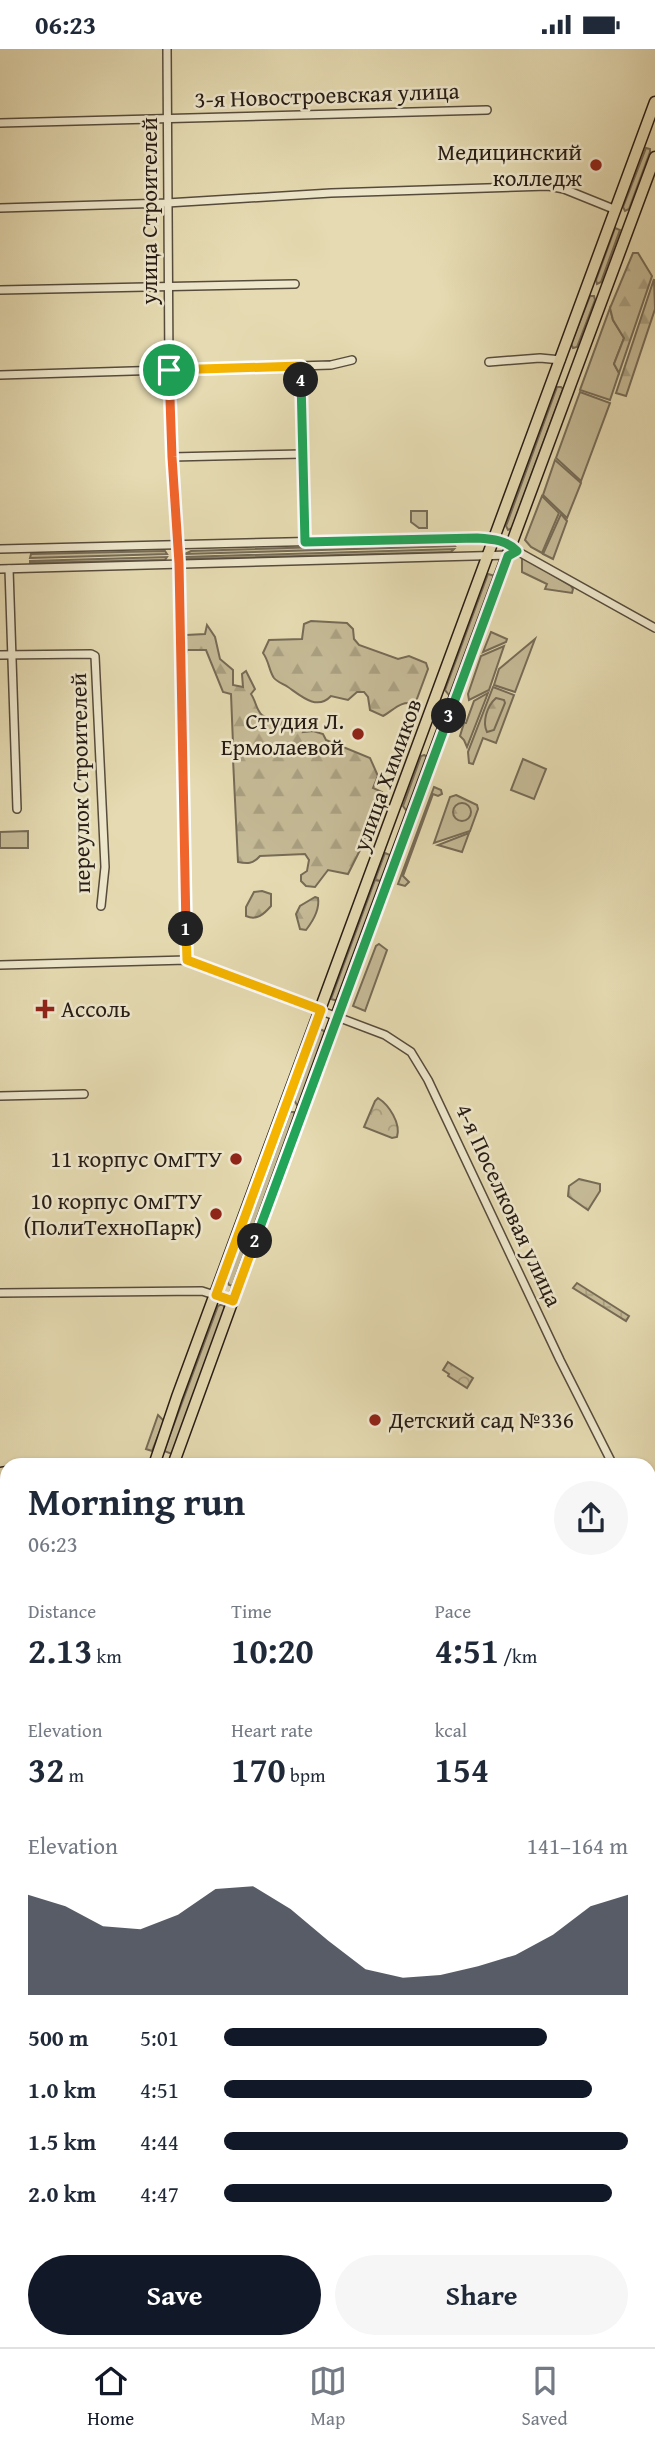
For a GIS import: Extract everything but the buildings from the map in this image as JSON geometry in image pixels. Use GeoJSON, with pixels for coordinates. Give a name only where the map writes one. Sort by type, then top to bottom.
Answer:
{"type":"FeatureCollection","features":[{"type":"Feature","properties":{"kind":"main road","name":"улица Химиков"},"geometry":{"type":"LineString","coordinates":[[154,1458],[655,102]]}},
{"type":"Feature","properties":{"kind":"main road"},"geometry":{"type":"LineString","coordinates":[[643,137],[655,142]]}},
{"type":"Feature","properties":{"kind":"main road","name":"улица Химиков"},"geometry":{"type":"LineString","coordinates":[[176,1458],[655,157]]}},
{"type":"Feature","properties":{"kind":"main road"},"geometry":{"type":"LineString","coordinates":[[616,210],[633,216]]}},
{"type":"Feature","properties":{"kind":"main road"},"geometry":{"type":"LineString","coordinates":[[589,285],[607,291]]}},
{"type":"Feature","properties":{"kind":"main road"},"geometry":{"type":"LineString","coordinates":[[561,360],[579,366]]}},
{"type":"Feature","properties":{"kind":"main road"},"geometry":{"type":"LineString","coordinates":[[432,706],[450,712]]}},
{"type":"Feature","properties":{"kind":"main road"},"geometry":{"type":"LineString","coordinates":[[390,823],[407,829]]}},
{"type":"Feature","properties":{"kind":"main road"},"geometry":{"type":"LineString","coordinates":[[284,1105],[302,1112]]}},
{"type":"Feature","properties":{"kind":"street","name":"улица Строителей"},"geometry":{"type":"LineString","coordinates":[[167,49],[169,370],[179,563],[187,960]]}},
{"type":"Feature","properties":{"kind":"street","name":"3-я Новостроевская улица"},"geometry":{"type":"LineString","coordinates":[[0,123],[487,110]]}},
{"type":"Feature","properties":{"kind":"street"},"geometry":{"type":"LineString","coordinates":[[0,208],[548,186],[564,189],[616,210]]}},
{"type":"Feature","properties":{"kind":"street"},"geometry":{"type":"LineString","coordinates":[[0,290],[295,284]]}},
{"type":"Feature","properties":{"kind":"street"},"geometry":{"type":"LineString","coordinates":[[489,362],[540,358],[561,360]]}},
{"type":"Feature","properties":{"kind":"street"},"geometry":{"type":"LineString","coordinates":[[0,375],[331,365],[352,360]]}},
{"type":"Feature","properties":{"kind":"street"},"geometry":{"type":"LineString","coordinates":[[301,366],[305,542]]}},
{"type":"Feature","properties":{"kind":"street"},"geometry":{"type":"LineString","coordinates":[[172,457],[303,454]]}},
{"type":"Feature","properties":{"kind":"street"},"geometry":{"type":"LineString","coordinates":[[0,549],[494,539],[655,628]]}},
{"type":"Feature","properties":{"kind":"street"},"geometry":{"type":"LineString","coordinates":[[0,569],[488,554],[512,551]]}},
{"type":"Feature","properties":{"kind":"street"},"geometry":{"type":"LineString","coordinates":[[9,569],[17,809]]}},
{"type":"Feature","properties":{"kind":"street","name":"переулок Строителей"},"geometry":{"type":"LineString","coordinates":[[11,655],[92,653],[97,660],[105,867],[101,906]]}},
{"type":"Feature","properties":{"kind":"street"},"geometry":{"type":"LineString","coordinates":[[0,655],[11,655]]}},
{"type":"Feature","properties":{"kind":"street"},"geometry":{"type":"LineString","coordinates":[[0,965],[187,960]]}},
{"type":"Feature","properties":{"kind":"street","name":"4-я Поселковая улица"},"geometry":{"type":"LineString","coordinates":[[187,960],[337,1016],[400,1043],[419,1063],[610,1458]]}},
{"type":"Feature","properties":{"kind":"street"},"geometry":{"type":"LineString","coordinates":[[0,1096],[84,1094]]}},
{"type":"Feature","properties":{"kind":"street"},"geometry":{"type":"LineString","coordinates":[[0,1293],[202,1291],[233,1301]]}},
{"type":"Feature","properties":{"kind":"green space"},"geometry":{"type":"Polygon","coordinates":[[[646,148],[650,149],[650,152],[629,209],[625,211],[623,207],[646,148]]]}},
{"type":"Feature","properties":{"kind":"green space"},"geometry":{"type":"Polygon","coordinates":[[[615,228],[620,230],[601,282],[597,284],[596,280],[615,228]]]}},
{"type":"Feature","properties":{"kind":"green space"},"geometry":{"type":"Polygon","coordinates":[[[633,253],[638,253],[652,276],[619,373],[614,364],[624,338],[613,320],[610,308],[633,253]]]}},
{"type":"Feature","properties":{"kind":"green space"},"geometry":{"type":"Polygon","coordinates":[[[654,279],[655,309],[626,396],[616,393],[654,279]]]}},
{"type":"Feature","properties":{"kind":"green space"},"geometry":{"type":"Polygon","coordinates":[[[590,296],[594,296],[595,300],[577,347],[573,348],[571,344],[590,296]]]}},
{"type":"Feature","properties":{"kind":"green space"},"geometry":{"type":"Polygon","coordinates":[[[610,308],[613,320],[624,338],[614,364],[619,373],[610,400],[580,390],[610,308]]]}},
{"type":"Feature","properties":{"kind":"green space"},"geometry":{"type":"Polygon","coordinates":[[[557,387],[563,389],[512,528],[508,530],[506,526],[557,387]]]}},
{"type":"Feature","properties":{"kind":"green space"},"geometry":{"type":"Polygon","coordinates":[[[580,392],[610,403],[581,481],[556,458],[580,392]]]}},
{"type":"Feature","properties":{"kind":"green space"},"geometry":{"type":"Polygon","coordinates":[[[555,460],[581,483],[567,518],[543,495],[555,460]]]}},
{"type":"Feature","properties":{"kind":"green space"},"geometry":{"type":"Polygon","coordinates":[[[542,496],[559,513],[542,553],[525,540],[542,496]]]}},
{"type":"Feature","properties":{"kind":"green space"},"geometry":{"type":"Polygon","coordinates":[[[411,511],[427,511],[427,528],[419,528],[411,522],[411,511]]]}},
{"type":"Feature","properties":{"kind":"green space"},"geometry":{"type":"Polygon","coordinates":[[[561,514],[567,521],[553,559],[543,554],[561,514]]]}},
{"type":"Feature","properties":{"kind":"green space"},"geometry":{"type":"Polygon","coordinates":[[[453,543],[455,546],[185,554],[191,551],[453,543]]]}},
{"type":"Feature","properties":{"kind":"green space"},"geometry":{"type":"Polygon","coordinates":[[[454,549],[451,552],[184,557],[454,549]]]}},
{"type":"Feature","properties":{"kind":"green space"},"geometry":{"type":"Polygon","coordinates":[[[165,551],[167,554],[30,558],[31,554],[165,551]]]}},
{"type":"Feature","properties":{"kind":"green space"},"geometry":{"type":"Polygon","coordinates":[[[167,557],[165,560],[30,563],[30,561],[167,557]]]}},
{"type":"Feature","properties":{"kind":"green space"},"geometry":{"type":"Polygon","coordinates":[[[522,557],[571,586],[572,593],[545,589],[547,584],[522,572],[522,557]]]}},
{"type":"Feature","properties":{"kind":"green space"},"geometry":{"type":"Polygon","coordinates":[[[488,574],[495,576],[449,695],[445,690],[488,574]]]}},
{"type":"Feature","properties":{"kind":"green space"},"geometry":{"type":"Polygon","coordinates":[[[311,621],[347,623],[353,629],[354,639],[359,645],[398,659],[409,656],[426,663],[428,669],[415,704],[401,704],[383,716],[370,710],[368,697],[364,692],[357,692],[348,700],[331,696],[315,702],[309,701],[275,679],[263,653],[269,640],[302,639],[304,624],[311,621]]]}},
{"type":"Feature","properties":{"kind":"green space"},"geometry":{"type":"Polygon","coordinates":[[[207,625],[215,637],[220,659],[233,670],[233,685],[243,687],[242,674],[246,671],[255,689],[251,694],[262,715],[288,724],[300,724],[303,732],[323,734],[326,740],[370,758],[378,776],[373,788],[382,792],[348,874],[328,870],[315,887],[306,886],[301,881],[301,875],[307,871],[309,860],[305,854],[260,856],[250,863],[238,862],[233,759],[229,748],[233,744],[231,694],[223,692],[206,650],[187,650],[184,662],[182,639],[186,635],[205,634],[207,625]]]}},
{"type":"Feature","properties":{"kind":"green space"},"geometry":{"type":"Polygon","coordinates":[[[491,632],[507,639],[506,642],[483,652],[491,632]]]}},
{"type":"Feature","properties":{"kind":"green space"},"geometry":{"type":"Polygon","coordinates":[[[535,639],[515,692],[494,685],[499,669],[535,639]]]}},
{"type":"Feature","properties":{"kind":"green space"},"geometry":{"type":"Polygon","coordinates":[[[504,646],[489,690],[469,700],[468,694],[481,656],[504,646]]]}},
{"type":"Feature","properties":{"kind":"green space"},"geometry":{"type":"Polygon","coordinates":[[[493,687],[514,695],[496,743],[483,738],[473,764],[469,763],[468,752],[493,687]]]}},
{"type":"Feature","properties":{"kind":"green space"},"geometry":{"type":"Polygon","coordinates":[[[488,693],[467,747],[460,736],[464,723],[474,701],[488,693]]]}},
{"type":"Feature","properties":{"kind":"green space"},"geometry":{"type":"Polygon","coordinates":[[[496,698],[504,700],[505,703],[494,730],[487,732],[486,714],[496,698]]]}},
{"type":"Feature","properties":{"kind":"green space"},"geometry":{"type":"Polygon","coordinates":[[[421,756],[428,757],[406,810],[403,806],[421,756]]]}},
{"type":"Feature","properties":{"kind":"green space"},"geometry":{"type":"Polygon","coordinates":[[[523,759],[546,769],[534,799],[511,790],[523,759]]]}},
{"type":"Feature","properties":{"kind":"green space"},"geometry":{"type":"Polygon","coordinates":[[[434,787],[441,790],[442,794],[433,794],[403,876],[409,882],[405,886],[398,884],[434,787]]]}},
{"type":"Feature","properties":{"kind":"green space"},"geometry":{"type":"Polygon","coordinates":[[[456,795],[477,805],[470,831],[434,843],[450,797],[456,795]]]}},
{"type":"Feature","properties":{"kind":"green space"},"geometry":{"type":"Polygon","coordinates":[[[462,803],[468,806],[471,812],[468,818],[462,821],[456,818],[453,812],[456,806],[462,803]]]}},
{"type":"Feature","properties":{"kind":"green space"},"geometry":{"type":"Polygon","coordinates":[[[28,831],[28,848],[0,848],[0,832],[28,831]]]}},
{"type":"Feature","properties":{"kind":"green space"},"geometry":{"type":"Polygon","coordinates":[[[469,833],[462,852],[438,845],[469,833]]]}},
{"type":"Feature","properties":{"kind":"green space"},"geometry":{"type":"Polygon","coordinates":[[[385,853],[390,855],[382,881],[375,880],[385,853]]]}},
{"type":"Feature","properties":{"kind":"green space"},"geometry":{"type":"Polygon","coordinates":[[[375,880],[382,881],[338,1001],[331,999],[375,880]]]}},
{"type":"Feature","properties":{"kind":"green space"},"geometry":{"type":"Polygon","coordinates":[[[254,892],[271,894],[271,906],[257,917],[246,916],[246,907],[254,892]]]}},
{"type":"Feature","properties":{"kind":"green space"},"geometry":{"type":"Polygon","coordinates":[[[315,897],[318,898],[318,907],[315,915],[306,930],[300,929],[296,914],[300,906],[315,897]]]}},
{"type":"Feature","properties":{"kind":"green space"},"geometry":{"type":"Polygon","coordinates":[[[379,944],[387,950],[365,1011],[353,1006],[379,944]]]}},
{"type":"Feature","properties":{"kind":"green space"},"geometry":{"type":"Polygon","coordinates":[[[320,1029],[326,1032],[300,1104],[297,1105],[294,1100],[320,1029]]]}},
{"type":"Feature","properties":{"kind":"green space"},"geometry":{"type":"Polygon","coordinates":[[[378,1098],[393,1115],[397,1137],[392,1138],[364,1127],[378,1098]]]}},
{"type":"Feature","properties":{"kind":"green space"},"geometry":{"type":"Polygon","coordinates":[[[290,1112],[294,1112],[295,1116],[233,1286],[229,1285],[227,1281],[290,1112]]]}},
{"type":"Feature","properties":{"kind":"green space"},"geometry":{"type":"Polygon","coordinates":[[[579,1179],[600,1184],[600,1191],[588,1210],[568,1196],[569,1186],[579,1179]]]}},
{"type":"Feature","properties":{"kind":"green space"},"geometry":{"type":"Polygon","coordinates":[[[577,1283],[629,1316],[626,1321],[573,1288],[577,1283]]]}},
{"type":"Feature","properties":{"kind":"green space"},"geometry":{"type":"Polygon","coordinates":[[[220,1305],[225,1309],[172,1454],[164,1451],[220,1305]]]}},
{"type":"Feature","properties":{"kind":"green space"},"geometry":{"type":"Polygon","coordinates":[[[448,1362],[473,1378],[467,1388],[443,1370],[448,1362]]]}},
{"type":"Feature","properties":{"kind":"green space"},"geometry":{"type":"Polygon","coordinates":[[[158,1415],[164,1421],[152,1451],[146,1449],[158,1415]]]}},
{"type":"Feature","properties":{"kind":"place","name":"Медицинский колледж"},"geometry":{"type":"Point","coordinates":[596,165]}},
{"type":"Feature","properties":{"kind":"place","name":"Студия Л. Ермолаевой"},"geometry":{"type":"Point","coordinates":[358,734]}},
{"type":"Feature","properties":{"kind":"place","name":"Ассоль"},"geometry":{"type":"Point","coordinates":[45,1009]}},
{"type":"Feature","properties":{"kind":"place","name":"11 корпус ОмГТУ"},"geometry":{"type":"Point","coordinates":[236,1159]}},
{"type":"Feature","properties":{"kind":"place","name":"10 корпус ОмГТУ (ПолиТехноПарк)"},"geometry":{"type":"Point","coordinates":[216,1214]}},
{"type":"Feature","properties":{"kind":"place","name":"Детский сад №336"},"geometry":{"type":"Point","coordinates":[375,1420]}},
{"type":"Feature","properties":{"kind":"route"},"geometry":{"type":"LineString","coordinates":[[301,366],[305,542],[477,538],[494,539],[511,545],[517,551],[508,556],[233,1301],[216,1295],[321,1010],[187,960],[179,563],[169,370],[301,366]]}}]}
